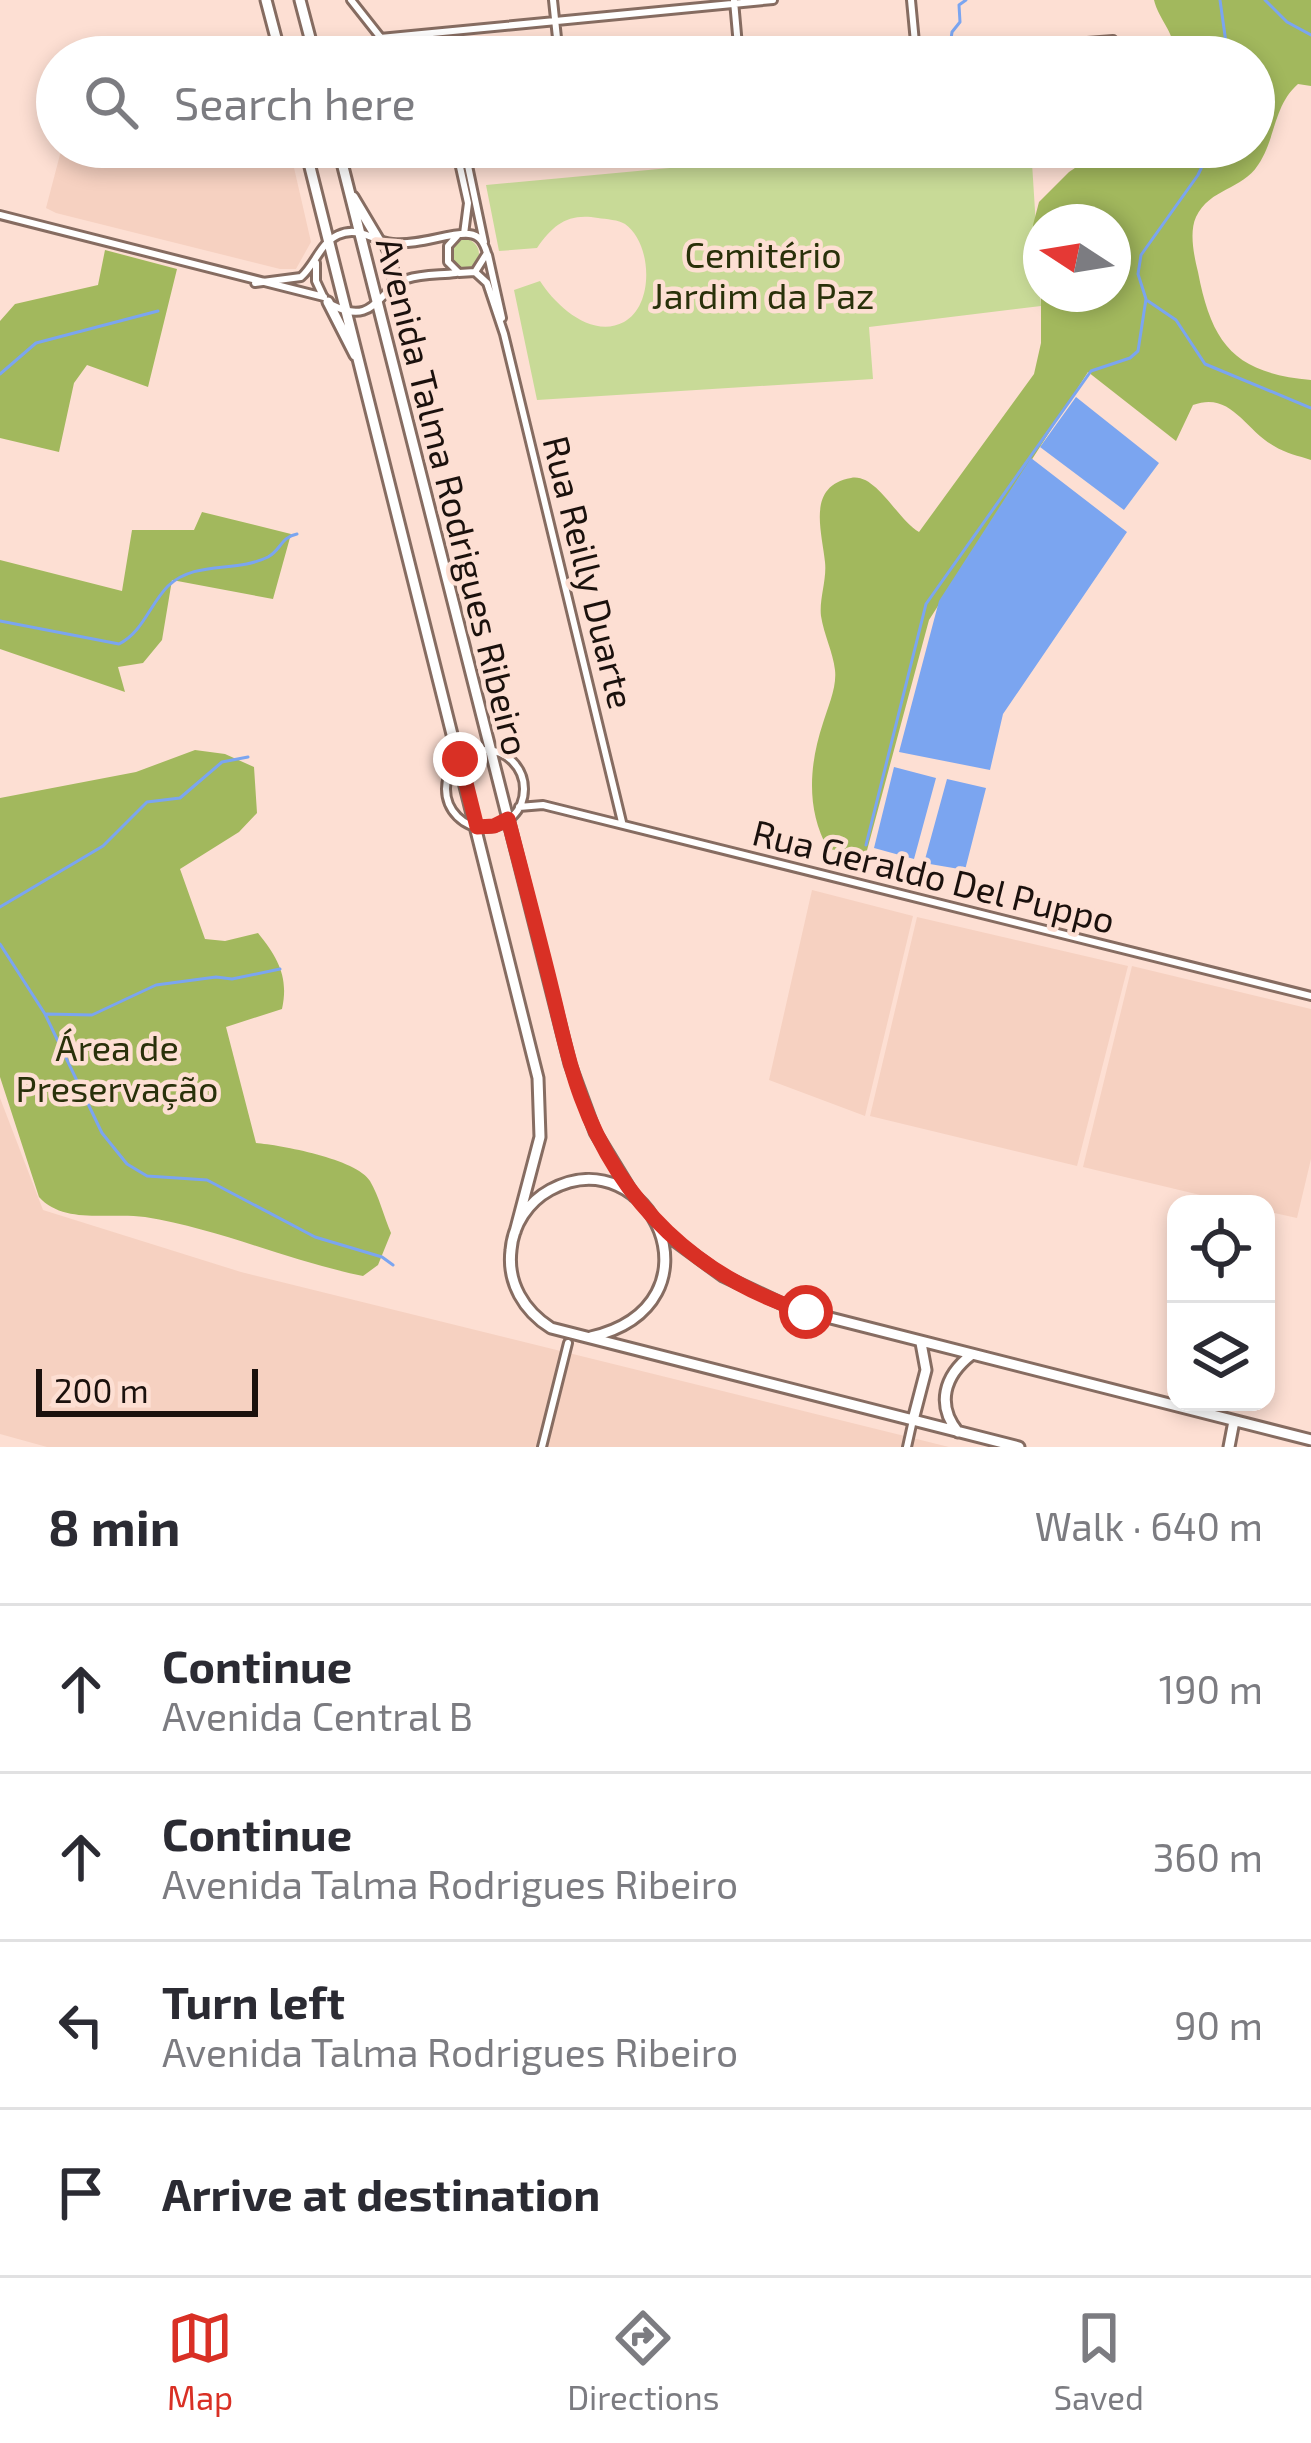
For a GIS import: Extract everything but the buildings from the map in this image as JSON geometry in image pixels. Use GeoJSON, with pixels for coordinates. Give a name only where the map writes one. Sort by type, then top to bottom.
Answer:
{"type":"FeatureCollection","features":[{"type":"Feature","properties":{"kind":"main road"},"geometry":{"type":"LineString","coordinates":[[266,0],[275,36]]}},
{"type":"Feature","properties":{"kind":"main road"},"geometry":{"type":"LineString","coordinates":[[300,0],[309,36]]}},
{"type":"Feature","properties":{"kind":"main road","name":"Avenida Talma Rodrigues Ribeiro"},"geometry":{"type":"LineString","coordinates":[[310,168],[541,1098],[536,1159],[515,1232]]}},
{"type":"Feature","properties":{"kind":"main road","name":"Avenida Talma Rodrigues Ribeiro"},"geometry":{"type":"LineString","coordinates":[[343,168],[576,1083],[595,1132],[634,1196]]}},
{"type":"Feature","properties":{"kind":"main road"},"geometry":{"type":"LineString","coordinates":[[350,193],[380,240]]}},
{"type":"Feature","properties":{"kind":"main road"},"geometry":{"type":"LineString","coordinates":[[326,299],[360,363]]}},
{"type":"Feature","properties":{"kind":"main road"},"geometry":{"type":"LineString","coordinates":[[1019,1447],[551,1328],[522,1300],[510,1262],[515,1232],[535,1202],[566,1184],[601,1182],[634,1196],[660,1229],[712,1269],[772,1300],[921,1343],[1311,1440]]}},
{"type":"Feature","properties":{"kind":"main road"},"geometry":{"type":"LineString","coordinates":[[591,1336],[620,1330],[644,1313],[660,1288],[665,1259],[660,1229]]}},
{"type":"Feature","properties":{"kind":"main road"},"geometry":{"type":"LineString","coordinates":[[914,1420],[926,1370],[921,1343]]}},
{"type":"Feature","properties":{"kind":"main road"},"geometry":{"type":"LineString","coordinates":[[958,1432],[947,1418],[945,1398],[952,1372],[971,1355]]}},
{"type":"Feature","properties":{"kind":"main road"},"geometry":{"type":"LineString","coordinates":[[1229,1447],[1234,1421]]}},
{"type":"Feature","properties":{"kind":"street"},"geometry":{"type":"LineString","coordinates":[[352,0],[379,36]]}},
{"type":"Feature","properties":{"kind":"street"},"geometry":{"type":"LineString","coordinates":[[553,0],[557,36]]}},
{"type":"Feature","properties":{"kind":"street"},"geometry":{"type":"LineString","coordinates":[[403,36],[773,0]]}},
{"type":"Feature","properties":{"kind":"street"},"geometry":{"type":"LineString","coordinates":[[910,0],[914,36]]}},
{"type":"Feature","properties":{"kind":"street"},"geometry":{"type":"LineString","coordinates":[[735,1],[738,36]]}},
{"type":"Feature","properties":{"kind":"street","name":"Rua Reilly Duarte"},"geometry":{"type":"LineString","coordinates":[[461,234],[468,202],[464,168]]}},
{"type":"Feature","properties":{"kind":"street","name":"Rua Reilly Duarte"},"geometry":{"type":"LineString","coordinates":[[465,168],[495,273],[504,334],[622,824]]}},
{"type":"Feature","properties":{"kind":"street"},"geometry":{"type":"LineString","coordinates":[[0,215],[255,283],[326,299],[347,311],[378,304],[404,280],[475,272],[486,249],[472,234],[415,244],[346,232],[329,241],[296,280],[255,283]]}},
{"type":"Feature","properties":{"kind":"street"},"geometry":{"type":"LineString","coordinates":[[460,273],[446,254],[461,234]]}},
{"type":"Feature","properties":{"kind":"street"},"geometry":{"type":"LineString","coordinates":[[380,240],[394,267],[388,294]]}},
{"type":"Feature","properties":{"kind":"street"},"geometry":{"type":"LineString","coordinates":[[317,257],[316,281],[326,299]]}},
{"type":"Feature","properties":{"kind":"street","name":"Rua Reilly Duarte"},"geometry":{"type":"LineString","coordinates":[[475,272],[487,284],[504,334]]}},
{"type":"Feature","properties":{"kind":"street"},"geometry":{"type":"LineString","coordinates":[[491,751],[460,759],[450,772],[447,796],[460,819],[477,827],[494,826],[519,807],[523,788]]}},
{"type":"Feature","properties":{"kind":"street","name":"Rua Geraldo Del Puppo"},"geometry":{"type":"LineString","coordinates":[[491,751],[516,766],[523,788],[543,805]]}},
{"type":"Feature","properties":{"kind":"street","name":"Rua Geraldo Del Puppo"},"geometry":{"type":"LineString","coordinates":[[519,807],[543,805],[1311,996]]}},
{"type":"Feature","properties":{"kind":"street"},"geometry":{"type":"LineString","coordinates":[[542,1447],[568,1343]]}},
{"type":"Feature","properties":{"kind":"street"},"geometry":{"type":"LineString","coordinates":[[907,1447],[914,1420]]}},
{"type":"Feature","properties":{"kind":"shaded area"},"geometry":{"type":"Polygon","coordinates":[[[56,168],[294,168],[311,242],[296,269],[280,269],[46,208],[56,168]]]}},
{"type":"Feature","properties":{"kind":"shaded area"},"geometry":{"type":"Polygon","coordinates":[[[812,890],[913,916],[865,1116],[769,1080],[812,890]]]}},
{"type":"Feature","properties":{"kind":"shaded area"},"geometry":{"type":"Polygon","coordinates":[[[917,917],[1128,966],[1077,1166],[870,1116],[917,917]]]}},
{"type":"Feature","properties":{"kind":"shaded area"},"geometry":{"type":"Polygon","coordinates":[[[1132,966],[1311,1009],[1311,1159],[1297,1218],[1275,1213],[1275,1195],[1200,1195],[1083,1167],[1132,966]]]}},
{"type":"Feature","properties":{"kind":"shaded area"},"geometry":{"type":"Polygon","coordinates":[[[0,1098],[43,1210],[241,1272],[949,1447],[47,1447],[0,1434],[0,1098]]]}},
{"type":"Feature","properties":{"kind":"green space"},"geometry":{"type":"Polygon","coordinates":[[[1154,0],[1311,0],[1311,86],[1298,84],[1275,124],[1275,36],[1170,36],[1154,0]]]}},
{"type":"Feature","properties":{"kind":"green space","name":"Cemitério Jardim da Paz"},"geometry":{"type":"Polygon","coordinates":[[[669,168],[1032,168],[1035,204],[1023,204],[1023,308],[869,327],[873,379],[537,400],[514,290],[540,281],[576,317],[612,326],[634,314],[641,302],[645,259],[625,224],[587,217],[563,222],[537,248],[499,251],[486,185],[669,168]]]}},
{"type":"Feature","properties":{"kind":"green space"},"geometry":{"type":"Polygon","coordinates":[[[1075,168],[1255,168],[1202,207],[1194,223],[1196,266],[1211,319],[1231,351],[1263,370],[1311,380],[1311,460],[1274,446],[1217,403],[1193,405],[1176,441],[1088,372],[929,620],[866,854],[828,849],[816,819],[812,787],[818,739],[835,677],[821,610],[825,569],[822,500],[837,483],[860,478],[919,532],[1034,374],[1041,312],[1131,312],[1131,204],[1039,202],[1075,168]]]}},
{"type":"Feature","properties":{"kind":"green space"},"geometry":{"type":"Polygon","coordinates":[[[464,239],[475,243],[479,254],[475,265],[464,269],[453,265],[449,254],[453,243],[464,239]]]}},
{"type":"Feature","properties":{"kind":"green space"},"geometry":{"type":"Polygon","coordinates":[[[105,250],[177,269],[148,387],[87,365],[74,383],[59,452],[0,438],[0,321],[15,304],[98,285],[105,250]]]}},
{"type":"Feature","properties":{"kind":"green space"},"geometry":{"type":"Polygon","coordinates":[[[202,512],[291,534],[273,599],[172,580],[162,640],[143,663],[118,667],[125,692],[0,649],[0,560],[122,591],[132,530],[194,530],[202,512]]]}},
{"type":"Feature","properties":{"kind":"green space","name":"Área de Preservação"},"geometry":{"type":"Polygon","coordinates":[[[195,750],[225,754],[254,767],[257,813],[239,832],[180,869],[205,939],[225,941],[258,933],[283,977],[282,1009],[226,1027],[256,1143],[335,1160],[370,1181],[391,1233],[378,1265],[363,1276],[173,1222],[89,1216],[49,1206],[39,1197],[0,1077],[0,798],[136,772],[195,750]]]}},
{"type":"Feature","properties":{"kind":"water"},"geometry":{"type":"Polygon","coordinates":[[[1076,397],[1159,463],[1124,510],[1040,447],[1076,397]]]}},
{"type":"Feature","properties":{"kind":"water"},"geometry":{"type":"Polygon","coordinates":[[[1031,458],[1127,532],[1003,714],[990,770],[899,752],[939,601],[1031,458]]]}},
{"type":"Feature","properties":{"kind":"water"},"geometry":{"type":"Polygon","coordinates":[[[894,767],[936,778],[914,859],[874,848],[894,767]]]}},
{"type":"Feature","properties":{"kind":"water"},"geometry":{"type":"Polygon","coordinates":[[[947,779],[986,788],[965,870],[924,863],[947,779]]]}},
{"type":"Feature","properties":{"kind":"waterway"},"geometry":{"type":"LineString","coordinates":[[951,36],[960,22],[959,5],[966,0]]}},
{"type":"Feature","properties":{"kind":"waterway"},"geometry":{"type":"LineString","coordinates":[[1220,0],[1225,36]]}},
{"type":"Feature","properties":{"kind":"waterway"},"geometry":{"type":"LineString","coordinates":[[1265,0],[1287,22],[1311,35]]}},
{"type":"Feature","properties":{"kind":"waterway"},"geometry":{"type":"LineString","coordinates":[[866,845],[926,604],[1091,371],[1138,351],[1146,299],[1138,274],[1141,255],[1201,168]]}},
{"type":"Feature","properties":{"kind":"waterway"},"geometry":{"type":"LineString","coordinates":[[1148,301],[1176,320],[1205,364],[1311,408]]}},
{"type":"Feature","properties":{"kind":"waterway"},"geometry":{"type":"LineString","coordinates":[[0,374],[36,343],[158,311]]}},
{"type":"Feature","properties":{"kind":"waterway"},"geometry":{"type":"LineString","coordinates":[[0,621],[119,644],[179,578],[256,562],[297,534]]}},
{"type":"Feature","properties":{"kind":"waterway"},"geometry":{"type":"LineString","coordinates":[[0,907],[103,846],[147,802],[180,798],[222,762],[248,757]]}},
{"type":"Feature","properties":{"kind":"waterway"},"geometry":{"type":"LineString","coordinates":[[0,944],[45,1014],[102,1133],[127,1164],[147,1176],[207,1180],[315,1237],[382,1257],[393,1265]]}},
{"type":"Feature","properties":{"kind":"waterway"},"geometry":{"type":"LineString","coordinates":[[47,1014],[92,1015],[156,985],[232,979],[280,969]]}},
{"type":"Feature","properties":{"kind":"route"},"geometry":{"type":"LineString","coordinates":[[460,759],[477,827],[488,828],[508,819],[576,1083],[613,1164],[660,1229],[704,1263],[772,1300],[806,1312]]}}]}
